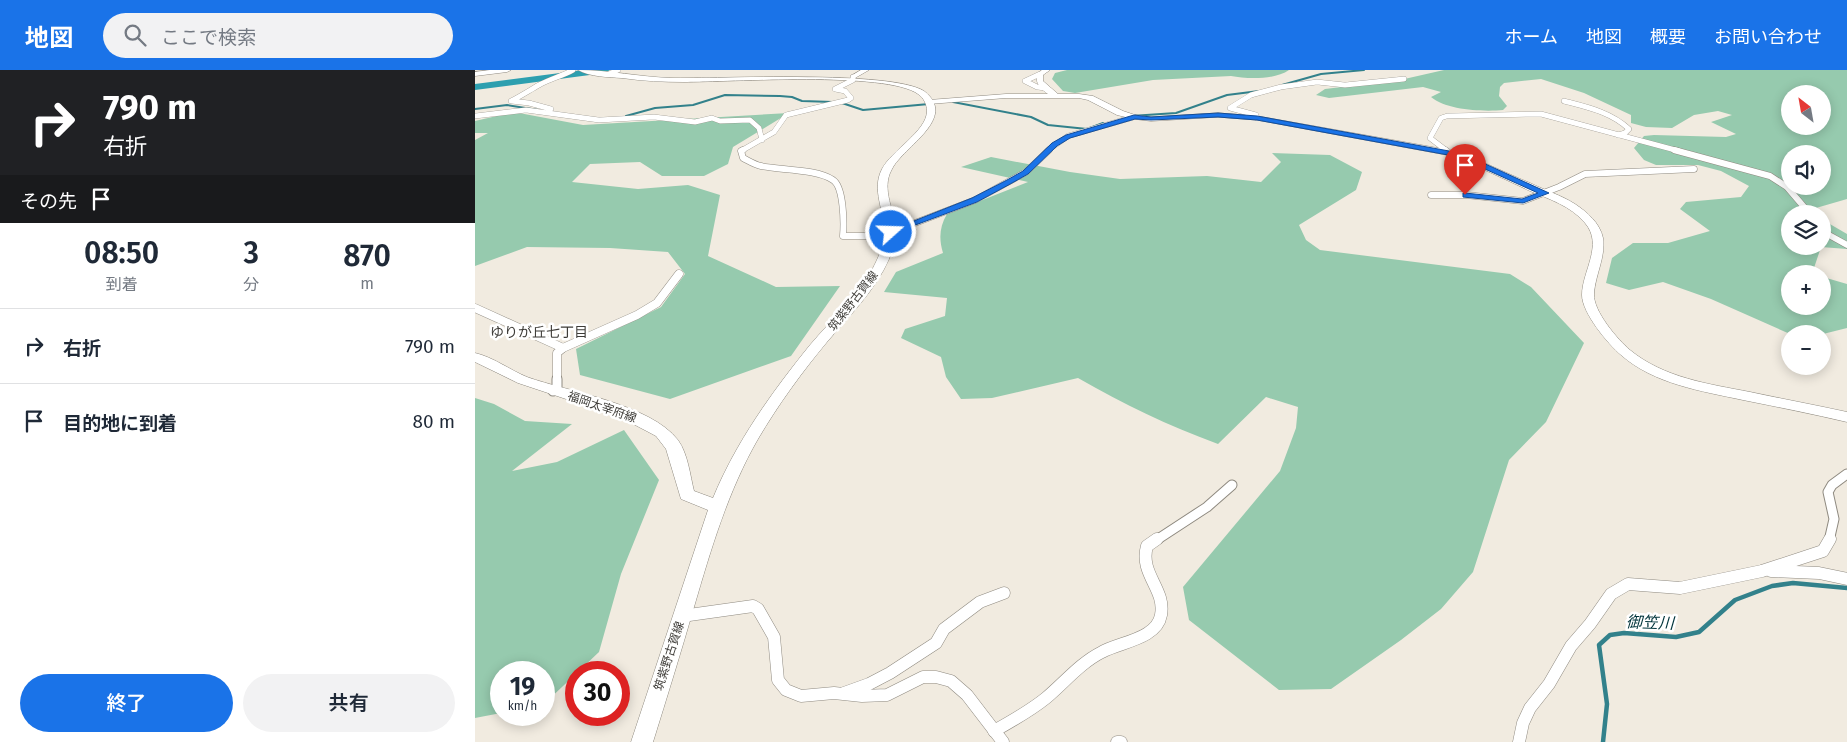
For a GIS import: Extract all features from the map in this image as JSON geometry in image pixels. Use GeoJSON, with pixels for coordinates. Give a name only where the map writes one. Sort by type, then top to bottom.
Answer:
{"type":"FeatureCollection","features":[{"type":"Feature","properties":{"kind":"main road"},"geometry":{"type":"LineString","coordinates":[[475,74],[507,70]]}},
{"type":"Feature","properties":{"kind":"main road"},"geometry":{"type":"LineString","coordinates":[[599,72],[682,80],[853,77],[897,83],[913,88],[921,92],[929,102]]}},
{"type":"Feature","properties":{"kind":"main road","name":"筑紫野古賀線"},"geometry":{"type":"LineString","coordinates":[[642,742],[704,540],[717,506],[744,449],[776,401],[812,352],[873,278],[885,256],[891,232],[883,180],[887,167],[897,154],[929,124],[933,114],[929,102]]}},
{"type":"Feature","properties":{"kind":"main road","name":"福岡太宰府線"},"geometry":{"type":"LineString","coordinates":[[475,357],[521,379],[619,412],[648,424],[663,434],[673,445],[687,495],[717,506]]}},
{"type":"Feature","properties":{"kind":"street"},"geometry":{"type":"LineString","coordinates":[[866,70],[853,77],[853,80],[847,84],[835,89],[845,90],[851,98],[848,100],[787,115],[774,132],[741,151],[743,158],[759,166],[809,172],[834,180],[840,189],[844,228],[843,236],[881,236],[975,200],[1026,172],[1055,144],[1068,136],[1134,117]]}},
{"type":"Feature","properties":{"kind":"street"},"geometry":{"type":"LineString","coordinates":[[1045,88],[1037,87],[1025,81],[1047,70]]}},
{"type":"Feature","properties":{"kind":"street"},"geometry":{"type":"LineString","coordinates":[[540,113],[551,109],[529,103],[511,101],[530,92],[539,85],[557,79],[571,71]]}},
{"type":"Feature","properties":{"kind":"street"},"geometry":{"type":"LineString","coordinates":[[1040,74],[1039,80],[1045,88],[1055,95]]}},
{"type":"Feature","properties":{"kind":"street"},"geometry":{"type":"LineString","coordinates":[[1257,118],[1255,115],[1230,108],[1251,95],[1281,88],[1317,82],[1345,85],[1404,78]]}},
{"type":"Feature","properties":{"kind":"street"},"geometry":{"type":"LineString","coordinates":[[929,102],[1006,96],[1055,95],[1090,98],[1120,113],[1134,117],[1218,115],[1257,118],[1449,153],[1467,159],[1545,193],[1581,213],[1594,226],[1598,241],[1598,252],[1587,297],[1598,319],[1626,354],[1647,368],[1674,379],[1847,417]]}},
{"type":"Feature","properties":{"kind":"street"},"geometry":{"type":"LineString","coordinates":[[1563,101],[1597,110],[1624,123],[1629,129],[1625,133],[1618,135]]}},
{"type":"Feature","properties":{"kind":"street"},"geometry":{"type":"LineString","coordinates":[[475,116],[526,110],[599,120],[654,117],[695,122],[712,118],[720,121],[750,120],[759,128],[762,140]]}},
{"type":"Feature","properties":{"kind":"street"},"geometry":{"type":"LineString","coordinates":[[1449,153],[1430,138],[1441,118],[1453,115],[1509,116],[1535,113],[1770,176],[1783,182],[1803,205]]}},
{"type":"Feature","properties":{"kind":"street"},"geometry":{"type":"LineString","coordinates":[[1431,195],[1465,195],[1523,201],[1585,174],[1694,170]]}},
{"type":"Feature","properties":{"kind":"street"},"geometry":{"type":"LineString","coordinates":[[1831,234],[1847,245]]}},
{"type":"Feature","properties":{"kind":"street"},"geometry":{"type":"LineString","coordinates":[[553,391],[557,387],[557,353],[563,348],[637,315],[657,303],[679,274]]}},
{"type":"Feature","properties":{"kind":"street"},"geometry":{"type":"LineString","coordinates":[[475,308],[563,348]]}},
{"type":"Feature","properties":{"kind":"street"},"geometry":{"type":"LineString","coordinates":[[1519,742],[1523,723],[1530,708],[1549,684],[1571,646],[1590,624],[1611,594],[1628,584],[1680,588],[1762,571],[1823,551],[1831,537],[1834,519],[1828,492],[1832,485],[1847,474]]}},
{"type":"Feature","properties":{"kind":"street"},"geometry":{"type":"LineString","coordinates":[[994,731],[1039,704],[1101,652],[1140,637],[1155,628],[1161,620],[1163,607],[1160,596],[1146,570],[1143,554],[1147,546],[1207,507],[1232,485]]}},
{"type":"Feature","properties":{"kind":"street"},"geometry":{"type":"LineString","coordinates":[[1762,571],[1796,571],[1847,579]]}},
{"type":"Feature","properties":{"kind":"street"},"geometry":{"type":"LineString","coordinates":[[841,694],[869,684],[890,673],[936,643],[944,629],[980,602],[1004,593]]}},
{"type":"Feature","properties":{"kind":"street"},"geometry":{"type":"LineString","coordinates":[[682,616],[753,606],[758,609],[774,637],[777,680],[786,690],[801,696],[841,694],[887,695],[923,678],[936,676],[951,681],[967,695],[1003,742]]}},
{"type":"Feature","properties":{"kind":"green space"},"geometry":{"type":"Polygon","coordinates":[[[1067,70],[1289,70],[1269,77],[1245,78],[1231,76],[1153,80],[1075,93],[1063,91],[1052,79],[1055,73],[1067,70]]]}},
{"type":"Feature","properties":{"kind":"green space"},"geometry":{"type":"Polygon","coordinates":[[[1444,70],[1847,70],[1847,199],[1826,205],[1781,205],[1781,255],[1818,255],[1815,265],[1781,265],[1781,315],[1831,315],[1831,279],[1847,284],[1847,328],[1831,332],[1831,325],[1781,325],[1781,330],[1711,299],[1663,282],[1629,290],[1606,283],[1612,258],[1633,243],[1668,243],[1710,231],[1680,209],[1686,202],[1741,197],[1749,186],[1721,171],[1698,165],[1656,165],[1644,160],[1634,148],[1644,136],[1726,137],[1736,134],[1711,122],[1732,115],[1718,111],[1694,115],[1672,128],[1646,127],[1631,123],[1631,115],[1584,93],[1541,79],[1504,83],[1500,87],[1499,96],[1507,106],[1503,110],[1485,111],[1446,105],[1431,97],[1441,92],[1423,87],[1329,98],[1316,95],[1325,89],[1400,80],[1444,70]]]}},
{"type":"Feature","properties":{"kind":"green space"},"geometry":{"type":"Polygon","coordinates":[[[519,113],[583,125],[789,113],[733,147],[728,164],[704,176],[662,176],[640,162],[590,164],[572,182],[638,189],[688,185],[720,195],[708,256],[776,287],[840,286],[791,356],[670,399],[580,375],[576,349],[661,307],[685,274],[668,252],[610,248],[527,247],[475,266],[475,140],[488,133],[475,133],[475,121],[519,113]]]}},
{"type":"Feature","properties":{"kind":"green space"},"geometry":{"type":"Polygon","coordinates":[[[1272,153],[1330,155],[1362,172],[1356,190],[1299,225],[1306,240],[1320,250],[1510,274],[1531,287],[1584,343],[1546,422],[1509,460],[1473,572],[1441,609],[1401,640],[1331,689],[1279,690],[1189,620],[1183,587],[1280,471],[1296,428],[1298,407],[1266,397],[1218,444],[1147,414],[1078,378],[992,398],[961,399],[946,377],[941,357],[901,338],[905,329],[945,316],[947,298],[884,292],[896,272],[943,253],[941,233],[942,224],[947,214],[1028,182],[961,167],[991,157],[1070,172],[1120,179],[1207,176],[1261,182],[1281,162],[1272,153]]]}},
{"type":"Feature","properties":{"kind":"green space"},"geometry":{"type":"Polygon","coordinates":[[[1831,225],[1847,234],[1847,249],[1831,248],[1831,225]]]}},
{"type":"Feature","properties":{"kind":"green space"},"geometry":{"type":"Polygon","coordinates":[[[475,398],[494,404],[525,421],[572,424],[512,471],[557,462],[624,430],[659,480],[621,574],[599,652],[589,661],[565,661],[565,684],[555,694],[555,661],[490,661],[490,715],[475,718],[475,398]]]}},
{"type":"Feature","properties":{"kind":"waterway"},"geometry":{"type":"LineString","coordinates":[[475,87],[605,70]]}},
{"type":"Feature","properties":{"kind":"waterway"},"geometry":{"type":"LineString","coordinates":[[1282,85],[1321,74],[1364,70]]}},
{"type":"Feature","properties":{"kind":"waterway"},"geometry":{"type":"LineString","coordinates":[[1131,116],[1176,113],[1227,95],[1259,91]]}},
{"type":"Feature","properties":{"kind":"waterway"},"geometry":{"type":"LineString","coordinates":[[626,116],[655,108],[693,105],[725,95],[780,96],[792,97],[802,101],[833,102]]}},
{"type":"Feature","properties":{"kind":"waterway"},"geometry":{"type":"LineString","coordinates":[[953,102],[1031,117],[1048,125],[1087,129],[1103,123]]}},
{"type":"Feature","properties":{"kind":"waterway"},"geometry":{"type":"LineString","coordinates":[[842,103],[863,110],[929,104]]}},
{"type":"Feature","properties":{"kind":"waterway"},"geometry":{"type":"LineString","coordinates":[[475,109],[507,105],[538,110]]}},
{"type":"Feature","properties":{"kind":"waterway","name":"御笠川"},"geometry":{"type":"LineString","coordinates":[[1603,742],[1607,704],[1599,645],[1610,635],[1624,633],[1676,637],[1699,632],[1735,600],[1772,586],[1793,583],[1847,588]]}},
{"type":"Feature","properties":{"kind":"district","name":"ゆりが丘七丁目"},"geometry":{"type":"Point","coordinates":[539,332]}},
{"type":"Feature","properties":{"kind":"route"},"geometry":{"type":"LineString","coordinates":[[891,232],[975,200],[1010,182],[1026,172],[1055,144],[1068,136],[1134,117],[1169,118],[1233,115],[1449,153],[1545,193],[1523,201],[1465,195]]}}]}
